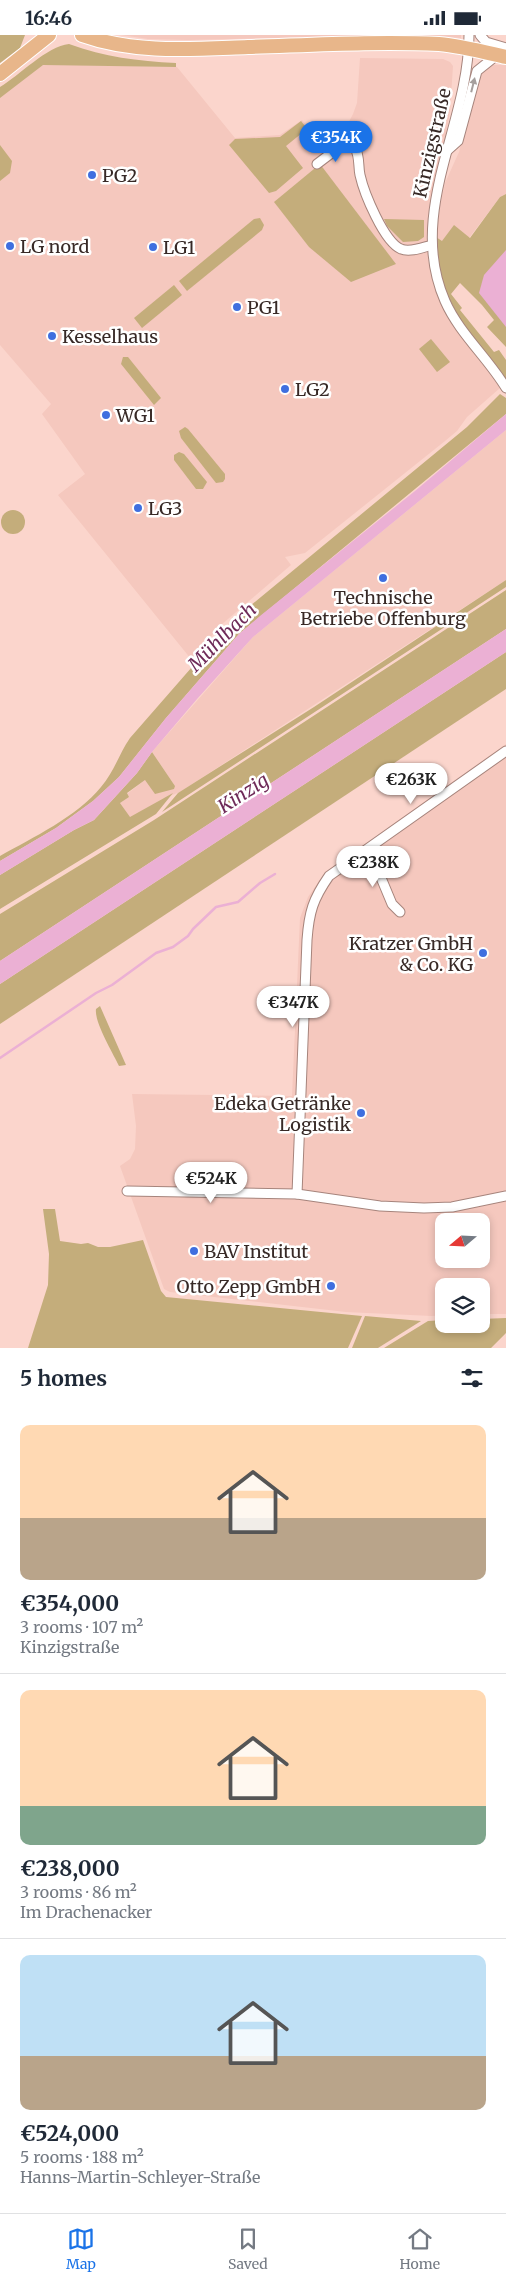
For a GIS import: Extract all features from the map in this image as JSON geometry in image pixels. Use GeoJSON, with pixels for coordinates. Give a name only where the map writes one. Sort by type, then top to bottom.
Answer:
{"type":"FeatureCollection","features":[{"type":"Feature","properties":{"kind":"main road"},"geometry":{"type":"LineString","coordinates":[[0,74],[36,41],[49,35]]}},
{"type":"Feature","properties":{"kind":"main road"},"geometry":{"type":"LineString","coordinates":[[82,35],[110,44],[168,48],[356,43],[439,45],[469,42],[503,53]]}},
{"type":"Feature","properties":{"kind":"street"},"geometry":{"type":"LineString","coordinates":[[448,150],[458,141],[476,71],[503,53],[486,42],[480,35]]}},
{"type":"Feature","properties":{"kind":"street","name":"Kinzigstraße"},"geometry":{"type":"LineString","coordinates":[[469,42],[448,150],[434,209],[432,245],[436,274],[451,314],[506,388]]}},
{"type":"Feature","properties":{"kind":"street"},"geometry":{"type":"LineString","coordinates":[[317,163],[342,145],[356,148],[360,174],[369,202],[390,238],[400,249],[407,251],[432,245]]}},
{"type":"Feature","properties":{"kind":"street"},"geometry":{"type":"LineString","coordinates":[[297,1194],[307,940],[311,907],[315,897],[329,875],[369,849],[506,751]]}},
{"type":"Feature","properties":{"kind":"street"},"geometry":{"type":"LineString","coordinates":[[369,849],[392,904],[400,912]]}},
{"type":"Feature","properties":{"kind":"street"},"geometry":{"type":"LineString","coordinates":[[127,1191],[297,1194],[380,1206],[424,1208],[452,1207],[506,1196]]}},
{"type":"Feature","properties":{"kind":"shaded area"},"geometry":{"type":"Polygon","coordinates":[[[0,35],[25,35],[20,48],[0,63],[0,35]]]}},
{"type":"Feature","properties":{"kind":"shaded area"},"geometry":{"type":"Polygon","coordinates":[[[121,35],[406,35],[188,40],[148,39],[121,35]]]}},
{"type":"Feature","properties":{"kind":"shaded area"},"geometry":{"type":"Polygon","coordinates":[[[406,35],[461,35],[461,38],[406,35]]]}},
{"type":"Feature","properties":{"kind":"shaded area"},"geometry":{"type":"Polygon","coordinates":[[[69,44],[121,58],[176,63],[176,67],[43,65],[0,98],[0,87],[52,50],[69,44]]]}},
{"type":"Feature","properties":{"kind":"shaded area"},"geometry":{"type":"Polygon","coordinates":[[[360,58],[443,59],[450,62],[453,66],[450,111],[444,148],[428,215],[428,260],[436,291],[451,322],[500,388],[467,417],[457,431],[305,553],[285,557],[291,565],[221,625],[191,659],[58,495],[85,474],[42,414],[51,404],[0,345],[0,88],[32,64],[177,67],[235,138],[280,135],[302,120],[321,143],[328,138],[332,143],[342,135],[357,103],[360,58]]]}},
{"type":"Feature","properties":{"kind":"shaded area"},"geometry":{"type":"Polygon","coordinates":[[[491,65],[506,65],[506,194],[500,197],[469,238],[442,241],[436,237],[445,183],[459,152],[479,73],[491,65]]]}},
{"type":"Feature","properties":{"kind":"shaded area"},"geometry":{"type":"Polygon","coordinates":[[[301,121],[320,145],[316,148],[302,133],[286,146],[303,168],[276,191],[269,193],[229,145],[235,139],[280,137],[301,121]]]}},
{"type":"Feature","properties":{"kind":"shaded area"},"geometry":{"type":"Polygon","coordinates":[[[0,145],[12,161],[10,173],[0,181],[0,145]]]}},
{"type":"Feature","properties":{"kind":"shaded area"},"geometry":{"type":"Polygon","coordinates":[[[320,164],[396,264],[351,282],[309,247],[274,202],[320,164]]]}},
{"type":"Feature","properties":{"kind":"shaded area"},"geometry":{"type":"Polygon","coordinates":[[[506,194],[506,347],[487,327],[494,320],[460,283],[451,294],[462,308],[460,310],[494,352],[499,350],[506,360],[506,382],[467,330],[450,301],[439,268],[436,237],[442,241],[454,225],[470,238],[500,197],[506,194]]]}},
{"type":"Feature","properties":{"kind":"shaded area"},"geometry":{"type":"Polygon","coordinates":[[[260,218],[264,225],[262,230],[187,291],[179,281],[254,219],[260,218]]]}},
{"type":"Feature","properties":{"kind":"shaded area"},"geometry":{"type":"Polygon","coordinates":[[[384,219],[424,220],[424,237],[418,241],[403,242],[387,226],[384,219]]]}},
{"type":"Feature","properties":{"kind":"shaded area"},"geometry":{"type":"Polygon","coordinates":[[[506,250],[506,327],[479,293],[484,275],[506,250]]]}},
{"type":"Feature","properties":{"kind":"shaded area"},"geometry":{"type":"Polygon","coordinates":[[[174,285],[182,295],[142,328],[134,318],[174,285]]]}},
{"type":"Feature","properties":{"kind":"shaded area"},"geometry":{"type":"Polygon","coordinates":[[[431,339],[450,362],[437,372],[419,349],[431,339]]]}},
{"type":"Feature","properties":{"kind":"shaded area"},"geometry":{"type":"Polygon","coordinates":[[[123,357],[128,357],[161,398],[154,405],[121,364],[123,357]]]}},
{"type":"Feature","properties":{"kind":"shaded area"},"geometry":{"type":"Polygon","coordinates":[[[500,394],[506,398],[506,414],[239,634],[166,718],[119,777],[93,801],[56,828],[0,861],[0,856],[54,826],[91,798],[109,775],[130,738],[233,620],[467,427],[500,394]]]}},
{"type":"Feature","properties":{"kind":"shaded area"},"geometry":{"type":"Polygon","coordinates":[[[506,414],[506,430],[253,637],[197,699],[152,752],[137,773],[94,820],[0,875],[0,861],[56,828],[93,801],[119,777],[166,718],[239,634],[415,491],[506,414]]]}},
{"type":"Feature","properties":{"kind":"shaded area"},"geometry":{"type":"Polygon","coordinates":[[[185,427],[225,474],[223,482],[216,483],[181,438],[179,431],[185,427]]]}},
{"type":"Feature","properties":{"kind":"shaded area"},"geometry":{"type":"Polygon","coordinates":[[[506,430],[506,580],[180,792],[162,799],[130,818],[120,803],[129,797],[127,794],[145,780],[175,786],[152,752],[253,637],[506,430]]]}},
{"type":"Feature","properties":{"kind":"shaded area"},"geometry":{"type":"Polygon","coordinates":[[[179,452],[184,454],[207,482],[203,489],[196,489],[174,460],[174,455],[179,452]]]}},
{"type":"Feature","properties":{"kind":"shaded area"},"geometry":{"type":"Polygon","coordinates":[[[13,510],[22,513],[25,522],[22,531],[13,534],[4,531],[1,522],[4,513],[13,510]]]}},
{"type":"Feature","properties":{"kind":"shaded area"},"geometry":{"type":"Polygon","coordinates":[[[506,580],[506,587],[162,812],[178,793],[314,707],[506,580]]]}},
{"type":"Feature","properties":{"kind":"shaded area"},"geometry":{"type":"Polygon","coordinates":[[[506,590],[506,629],[0,961],[0,914],[154,820],[506,590]]]}},
{"type":"Feature","properties":{"kind":"shaded area"},"geometry":{"type":"Polygon","coordinates":[[[506,629],[506,652],[0,984],[0,961],[506,629]]]}},
{"type":"Feature","properties":{"kind":"shaded area"},"geometry":{"type":"Polygon","coordinates":[[[506,652],[506,689],[0,1024],[0,984],[506,652]]]}},
{"type":"Feature","properties":{"kind":"shaded area"},"geometry":{"type":"Polygon","coordinates":[[[506,744],[506,1314],[490,1314],[490,1278],[435,1278],[435,1316],[432,1316],[346,1312],[170,1292],[164,1289],[120,1166],[130,1159],[135,1149],[136,1126],[132,1094],[292,1096],[300,918],[308,897],[319,881],[334,866],[506,744]]]}},
{"type":"Feature","properties":{"kind":"shaded area"},"geometry":{"type":"Polygon","coordinates":[[[152,752],[175,786],[174,789],[155,794],[145,780],[127,793],[129,797],[120,803],[130,817],[173,793],[156,814],[0,909],[0,875],[94,820],[137,773],[152,752]]]}},
{"type":"Feature","properties":{"kind":"shaded area"},"geometry":{"type":"Polygon","coordinates":[[[100,1006],[126,1065],[119,1066],[101,1029],[96,1015],[96,1009],[100,1006]]]}},
{"type":"Feature","properties":{"kind":"shaded area"},"geometry":{"type":"Polygon","coordinates":[[[43,1209],[55,1209],[60,1241],[110,1247],[143,1240],[161,1291],[166,1297],[362,1316],[348,1348],[28,1348],[48,1285],[49,1254],[43,1209]]]}},
{"type":"Feature","properties":{"kind":"shaded area"},"geometry":{"type":"Polygon","coordinates":[[[365,1316],[421,1321],[378,1348],[352,1348],[365,1316]]]}},
{"type":"Feature","properties":{"kind":"shaded area"},"geometry":{"type":"Polygon","coordinates":[[[506,1318],[506,1333],[491,1348],[384,1348],[428,1321],[435,1321],[435,1333],[490,1333],[490,1319],[506,1318]]]}},
{"type":"Feature","properties":{"kind":"waterway"},"geometry":{"type":"LineString","coordinates":[[0,1058],[96,993],[112,985],[156,953],[173,947],[188,936],[216,907],[238,902],[260,883],[275,874]]}},
{"type":"Feature","properties":{"kind":"place","name":"PG2"},"geometry":{"type":"Point","coordinates":[92,175]}},
{"type":"Feature","properties":{"kind":"place","name":"LG nord"},"geometry":{"type":"Point","coordinates":[10,246]}},
{"type":"Feature","properties":{"kind":"place","name":"LG1"},"geometry":{"type":"Point","coordinates":[153,247]}},
{"type":"Feature","properties":{"kind":"place","name":"PG1"},"geometry":{"type":"Point","coordinates":[237,307]}},
{"type":"Feature","properties":{"kind":"place","name":"Kesselhaus"},"geometry":{"type":"Point","coordinates":[52,336]}},
{"type":"Feature","properties":{"kind":"place","name":"LG2"},"geometry":{"type":"Point","coordinates":[285,389]}},
{"type":"Feature","properties":{"kind":"place","name":"WG1"},"geometry":{"type":"Point","coordinates":[106,415]}},
{"type":"Feature","properties":{"kind":"place","name":"LG3"},"geometry":{"type":"Point","coordinates":[138,508]}},
{"type":"Feature","properties":{"kind":"place","name":"Technische Betriebe Offenburg"},"geometry":{"type":"Point","coordinates":[383,578]}},
{"type":"Feature","properties":{"kind":"place","name":"Kratzer GmbH & Co. KG"},"geometry":{"type":"Point","coordinates":[483,953]}},
{"type":"Feature","properties":{"kind":"place","name":"Edeka Getränke Logistik"},"geometry":{"type":"Point","coordinates":[361,1113]}},
{"type":"Feature","properties":{"kind":"place","name":"BAV Institut"},"geometry":{"type":"Point","coordinates":[194,1251]}},
{"type":"Feature","properties":{"kind":"place","name":"Otto Zepp GmbH"},"geometry":{"type":"Point","coordinates":[331,1286]}},
{"type":"Feature","properties":{"kind":"water label","name":"Mühlbach"},"geometry":{"type":"Point","coordinates":[222,637]}},
{"type":"Feature","properties":{"kind":"water label","name":"Kinzig"},"geometry":{"type":"Point","coordinates":[243,793]}}]}
